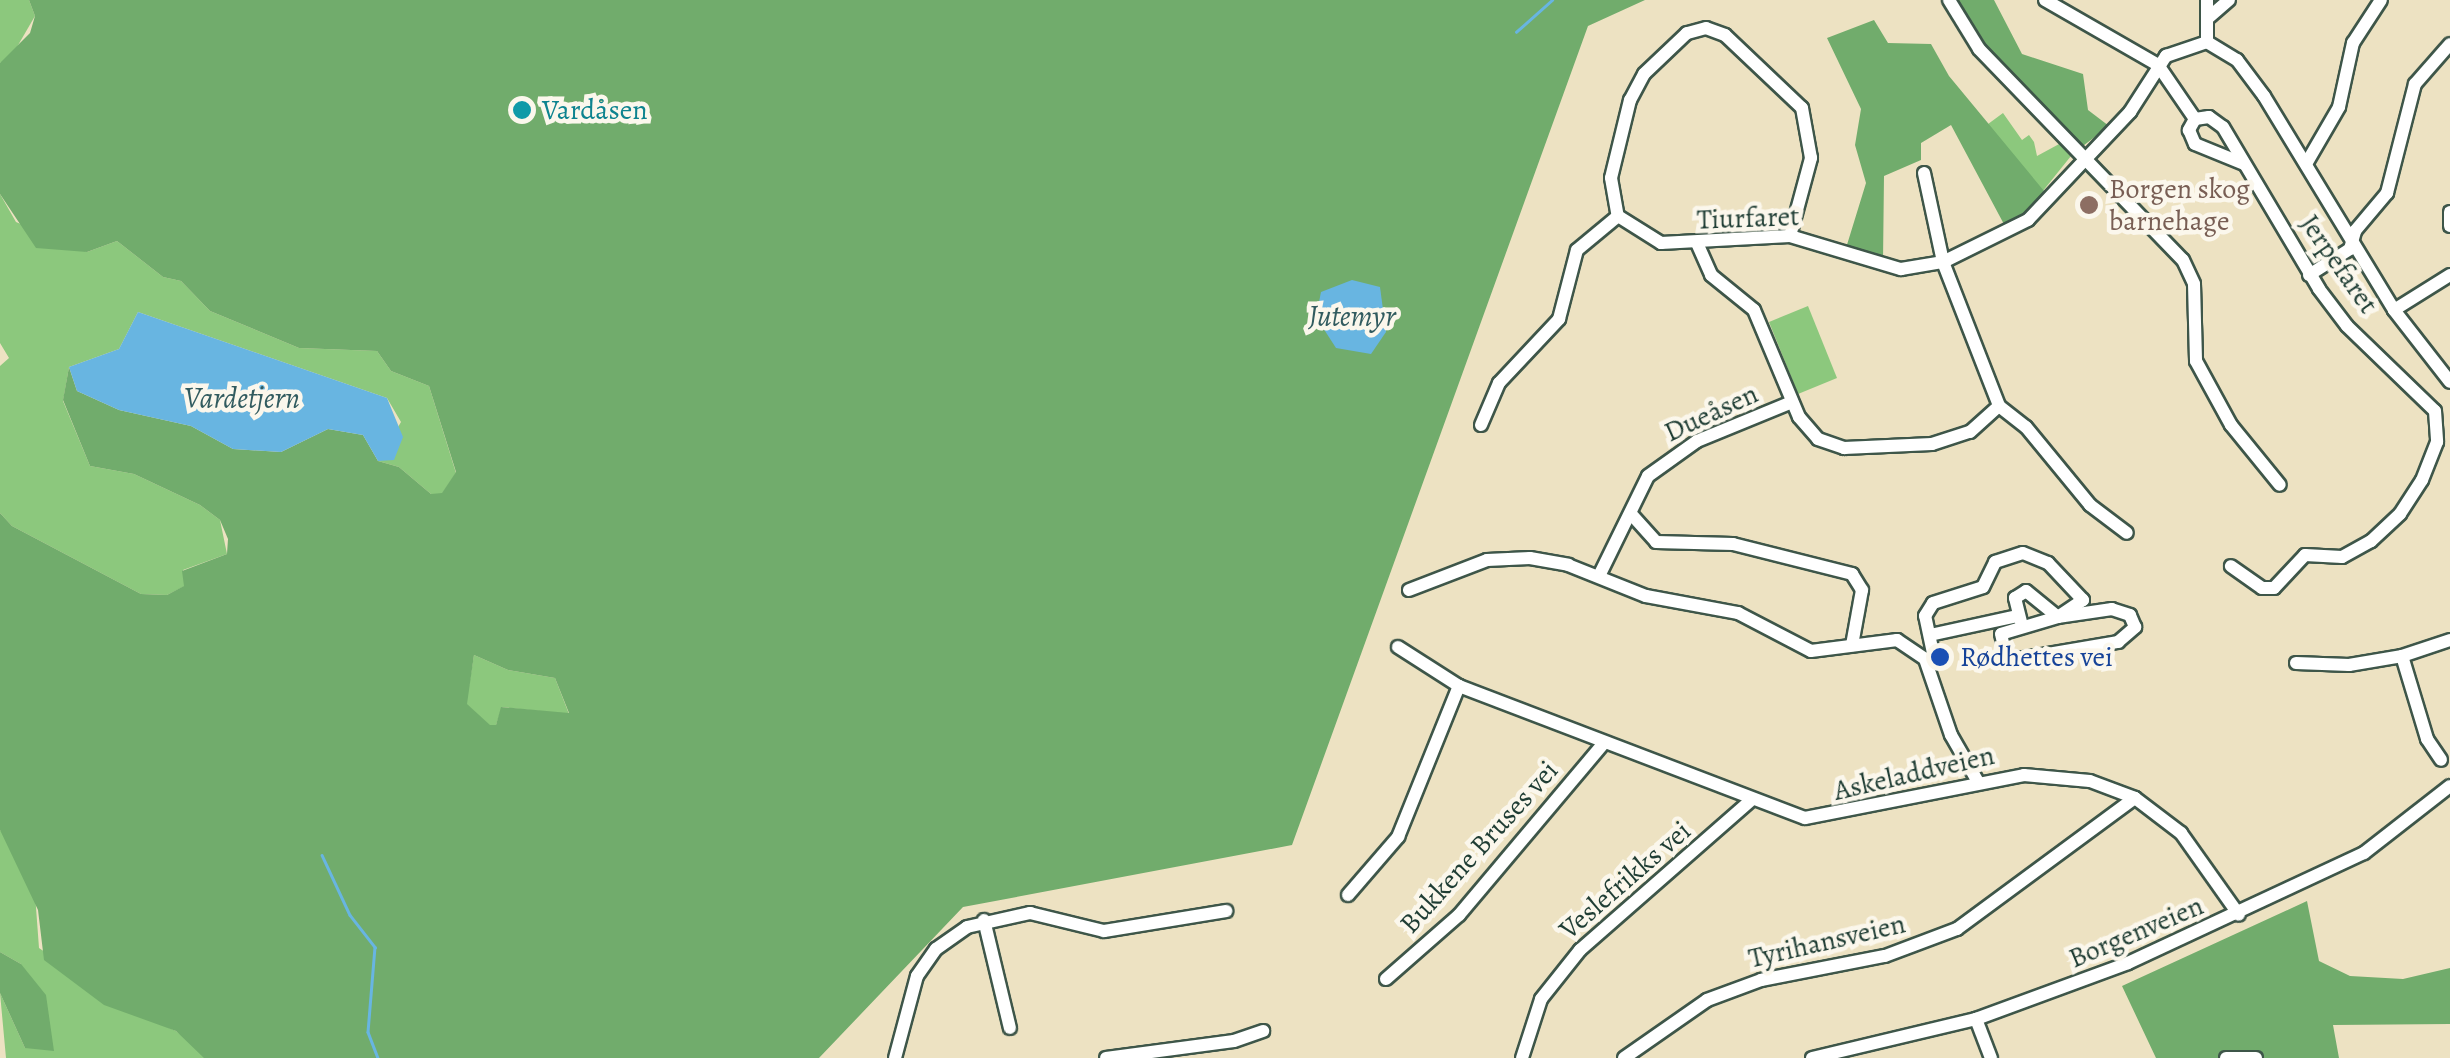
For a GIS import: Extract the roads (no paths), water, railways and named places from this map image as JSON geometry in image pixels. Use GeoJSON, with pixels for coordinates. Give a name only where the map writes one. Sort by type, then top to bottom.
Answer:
{"type":"FeatureCollection","features":[{"type":"Feature","properties":{"kind":"street"},"geometry":{"type":"LineString","coordinates":[[1950,0],[1978,49],[2183,260],[2194,284],[2196,362],[2231,425],[2280,485]]}},
{"type":"Feature","properties":{"kind":"street"},"geometry":{"type":"LineString","coordinates":[[2044,0],[2158,65],[2181,47],[2207,42],[2237,60],[2306,164],[2394,310],[2450,382]]}},
{"type":"Feature","properties":{"kind":"street"},"geometry":{"type":"LineString","coordinates":[[2207,0],[2207,42]]}},
{"type":"Feature","properties":{"kind":"street"},"geometry":{"type":"LineString","coordinates":[[2207,19],[2228,0]]}},
{"type":"Feature","properties":{"kind":"street"},"geometry":{"type":"LineString","coordinates":[[2306,164],[2339,108],[2352,42],[2381,0]]}},
{"type":"Feature","properties":{"kind":"street"},"geometry":{"type":"LineString","coordinates":[[1481,425],[1506,373],[1559,319],[1577,250],[1618,216],[1611,178],[1630,100],[1644,74],[1687,32],[1716,29],[1794,96],[1808,121],[1812,158],[1790,236]]}},
{"type":"Feature","properties":{"kind":"street"},"geometry":{"type":"LineString","coordinates":[[2309,274],[2350,249],[2351,239],[2392,181],[2415,84],[2450,44]]}},
{"type":"Feature","properties":{"kind":"street","name":"Tiurfaret"},"geometry":{"type":"LineString","coordinates":[[1618,216],[1661,242],[1790,236],[1886,267],[1943,262],[2028,220],[2088,160],[2146,93],[2158,65]]}},
{"type":"Feature","properties":{"kind":"street","name":"Jerpefaret"},"geometry":{"type":"LineString","coordinates":[[2158,65],[2196,119]]}},
{"type":"Feature","properties":{"kind":"street","name":"Jerpefaret"},"geometry":{"type":"LineString","coordinates":[[2196,119],[2209,118],[2223,127],[2309,274],[2347,326],[2430,403],[2437,442],[2412,500],[2358,550],[2342,557],[2306,555],[2274,588],[2262,588],[2232,566]]}},
{"type":"Feature","properties":{"kind":"street","name":"Jerpefaret"},"geometry":{"type":"LineString","coordinates":[[2196,119],[2189,130],[2195,144],[2244,164]]}},
{"type":"Feature","properties":{"kind":"street"},"geometry":{"type":"LineString","coordinates":[[1924,172],[1943,262],[1999,406],[2026,427],[2090,505],[2127,533]]}},
{"type":"Feature","properties":{"kind":"street"},"geometry":{"type":"LineString","coordinates":[[2450,212],[2450,226]]}},
{"type":"Feature","properties":{"kind":"street","name":"Dueåsen"},"geometry":{"type":"LineString","coordinates":[[1697,243],[1711,275],[1743,298],[1762,324],[1792,402],[1809,432],[1844,448],[1958,437],[1999,406]]}},
{"type":"Feature","properties":{"kind":"street"},"geometry":{"type":"LineString","coordinates":[[2394,310],[2450,275]]}},
{"type":"Feature","properties":{"kind":"street","name":"Dueåsen"},"geometry":{"type":"LineString","coordinates":[[1599,576],[1632,515],[1638,491],[1659,466],[1697,441],[1792,402]]}},
{"type":"Feature","properties":{"kind":"street"},"geometry":{"type":"LineString","coordinates":[[1632,515],[1656,542],[1733,544],[1852,574],[1862,590],[1852,645]]}},
{"type":"Feature","properties":{"kind":"street"},"geometry":{"type":"LineString","coordinates":[[1933,653],[1925,616],[1933,603],[1984,587],[1996,562],[2023,552],[2040,556],[2082,594],[2080,604],[2058,617]]}},
{"type":"Feature","properties":{"kind":"street"},"geometry":{"type":"LineString","coordinates":[[1409,590],[1507,556],[1599,576],[1646,596],[1738,613],[1811,650],[1896,640],[1925,658],[1952,735],[1978,782]]}},
{"type":"Feature","properties":{"kind":"street"},"geometry":{"type":"LineString","coordinates":[[2020,620],[2015,598],[2026,590],[2058,617]]}},
{"type":"Feature","properties":{"kind":"street"},"geometry":{"type":"LineString","coordinates":[[1930,635],[2020,620],[2112,609],[2130,615],[2135,627],[2118,642],[2007,661],[2000,634],[2020,620]]}},
{"type":"Feature","properties":{"kind":"street"},"geometry":{"type":"LineString","coordinates":[[2296,663],[2349,666],[2402,656],[2450,640]]}},
{"type":"Feature","properties":{"kind":"street","name":"Askeladdveien"},"geometry":{"type":"LineString","coordinates":[[1398,647],[1459,686],[1749,802],[1822,818],[1978,782],[2046,774],[2136,798],[2181,833],[2238,915]]}},
{"type":"Feature","properties":{"kind":"street"},"geometry":{"type":"LineString","coordinates":[[2402,656],[2428,739],[2441,760]]}},
{"type":"Feature","properties":{"kind":"street"},"geometry":{"type":"LineString","coordinates":[[1348,895],[1393,846],[1459,686]]}},
{"type":"Feature","properties":{"kind":"street","name":"Bukkene Bruses vei"},"geometry":{"type":"LineString","coordinates":[[1386,980],[1460,916],[1604,743]]}},
{"type":"Feature","properties":{"kind":"street","name":"Borgenveien"},"geometry":{"type":"LineString","coordinates":[[1812,1058],[1976,1020],[2238,915],[2364,854],[2450,786]]}},
{"type":"Feature","properties":{"kind":"street","name":"Tyrihansveien"},"geometry":{"type":"LineString","coordinates":[[1624,1058],[1708,1000],[1761,980],[1885,956],[1956,929],[2136,798]]}},
{"type":"Feature","properties":{"kind":"street","name":"Veslefrikks vei"},"geometry":{"type":"LineString","coordinates":[[1522,1058],[1541,999],[1580,950],[1749,802]]}},
{"type":"Feature","properties":{"kind":"street"},"geometry":{"type":"LineString","coordinates":[[896,1058],[917,976],[936,949],[984,920],[1042,914],[1094,932],[1226,911]]}},
{"type":"Feature","properties":{"kind":"street"},"geometry":{"type":"LineString","coordinates":[[984,920],[1010,1028]]}},
{"type":"Feature","properties":{"kind":"street"},"geometry":{"type":"LineString","coordinates":[[1976,1020],[1991,1058]]}},
{"type":"Feature","properties":{"kind":"street"},"geometry":{"type":"LineString","coordinates":[[1106,1058],[1234,1042],[1263,1031]]}},
{"type":"Feature","properties":{"kind":"street"},"geometry":{"type":"LineString","coordinates":[[2226,1058],[2256,1058]]}},
{"type":"Feature","properties":{"kind":"water","name":"Jutemyr"},"geometry":{"type":"Polygon","coordinates":[[[1352,280],[1380,287],[1386,332],[1371,354],[1336,348],[1316,317],[1321,292],[1352,280]]]}},
{"type":"Feature","properties":{"kind":"water","name":"Vardetjern"},"geometry":{"type":"Polygon","coordinates":[[[138,312],[387,398],[403,437],[394,460],[378,461],[363,435],[328,429],[281,452],[233,449],[191,426],[119,410],[77,391],[69,367],[119,349],[138,312]]]}},
{"type":"Feature","properties":{"kind":"waterway"},"geometry":{"type":"LineString","coordinates":[[1516,32],[1552,0]]}},
{"type":"Feature","properties":{"kind":"waterway"},"geometry":{"type":"LineString","coordinates":[[322,855],[350,915],[375,947],[368,1032],[378,1058]]}},
{"type":"Feature","properties":{"kind":"place","name":"Vardåsen"},"geometry":{"type":"Point","coordinates":[522,110]}},
{"type":"Feature","properties":{"kind":"place","name":"Borgen skog barnehage"},"geometry":{"type":"Point","coordinates":[2089,205]}},
{"type":"Feature","properties":{"kind":"place","name":"Rødhettes vei"},"geometry":{"type":"Point","coordinates":[1940,657]}}]}
